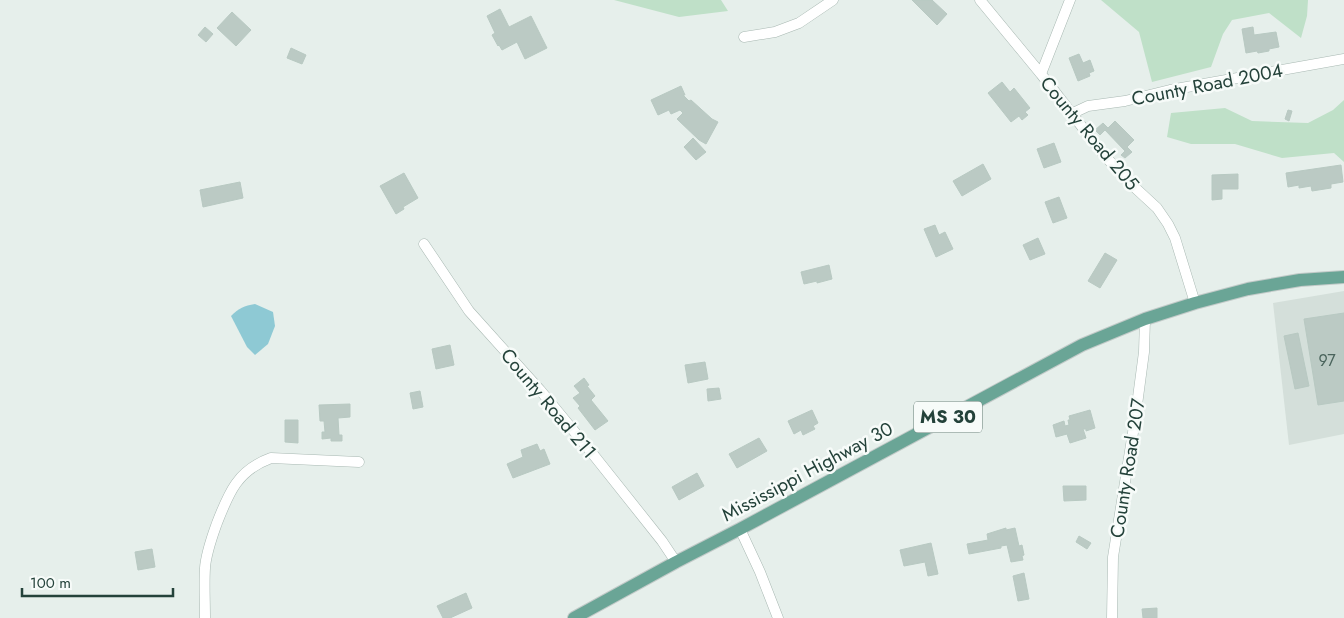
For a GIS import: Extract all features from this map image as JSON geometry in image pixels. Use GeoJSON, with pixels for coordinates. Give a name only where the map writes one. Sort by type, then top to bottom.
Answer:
{"type":"FeatureCollection","features":[{"type":"Feature","properties":{"kind":"main road","name":"Mississippi Highway 30"},"geometry":{"type":"LineString","coordinates":[[574,618],[1082,345],[1145,318],[1195,303],[1257,287],[1300,280],[1344,277]]}},
{"type":"Feature","properties":{"kind":"street"},"geometry":{"type":"LineString","coordinates":[[744,37],[775,32],[799,23],[834,0]]}},
{"type":"Feature","properties":{"kind":"street","name":"County Road 205"},"geometry":{"type":"LineString","coordinates":[[980,0],[1104,155],[1130,184],[1157,208],[1175,238],[1195,303]]}},
{"type":"Feature","properties":{"kind":"street"},"geometry":{"type":"LineString","coordinates":[[1040,74],[1070,0]]}},
{"type":"Feature","properties":{"kind":"street","name":"County Road 2004"},"geometry":{"type":"LineString","coordinates":[[1071,114],[1088,106],[1188,86],[1344,59]]}},
{"type":"Feature","properties":{"kind":"street","name":"County Road 211"},"geometry":{"type":"LineString","coordinates":[[424,244],[469,311],[534,383],[592,452],[662,541],[676,562]]}},
{"type":"Feature","properties":{"kind":"street","name":"County Road 207"},"geometry":{"type":"LineString","coordinates":[[1112,618],[1113,557],[1135,420],[1144,352],[1145,318]]}},
{"type":"Feature","properties":{"kind":"street"},"geometry":{"type":"LineString","coordinates":[[205,618],[205,567],[212,537],[231,491],[241,476],[258,463],[272,458],[359,462]]}},
{"type":"Feature","properties":{"kind":"street"},"geometry":{"type":"LineString","coordinates":[[740,529],[760,572],[778,618]]}},
{"type":"Feature","properties":{"kind":"shaded area"},"geometry":{"type":"Polygon","coordinates":[[[1344,291],[1344,434],[1289,445],[1273,303],[1344,291]]]}},
{"type":"Feature","properties":{"kind":"green space"},"geometry":{"type":"Polygon","coordinates":[[[614,0],[721,0],[728,11],[679,17],[614,0]]]}},
{"type":"Feature","properties":{"kind":"green space"},"geometry":{"type":"Polygon","coordinates":[[[1101,0],[1308,0],[1307,16],[1301,38],[1269,13],[1232,20],[1223,34],[1211,67],[1152,82],[1139,32],[1101,0]]]}},
{"type":"Feature","properties":{"kind":"green space"},"geometry":{"type":"Polygon","coordinates":[[[1344,100],[1344,162],[1334,153],[1282,158],[1235,144],[1191,144],[1167,137],[1171,113],[1225,108],[1252,121],[1308,123],[1333,110],[1344,100]]]}},
{"type":"Feature","properties":{"kind":"water"},"geometry":{"type":"Polygon","coordinates":[[[255,304],[273,312],[275,326],[268,344],[255,355],[247,347],[231,316],[242,308],[255,304]]]}},
{"type":"Feature","properties":{"kind":"building"},"geometry":{"type":"Polygon","coordinates":[[[912,0],[932,0],[947,14],[937,25],[912,0]]]}},
{"type":"Feature","properties":{"kind":"building"},"geometry":{"type":"Polygon","coordinates":[[[500,9],[509,27],[531,16],[547,48],[525,59],[517,42],[502,50],[492,35],[495,33],[487,16],[500,9]]]}},
{"type":"Feature","properties":{"kind":"building"},"geometry":{"type":"Polygon","coordinates":[[[232,12],[251,30],[236,46],[217,28],[232,12]]]}},
{"type":"Feature","properties":{"kind":"building"},"geometry":{"type":"Polygon","coordinates":[[[205,27],[213,34],[206,42],[198,35],[205,27]]]}},
{"type":"Feature","properties":{"kind":"building"},"geometry":{"type":"Polygon","coordinates":[[[1253,27],[1254,35],[1276,32],[1279,47],[1258,53],[1257,51],[1246,53],[1242,29],[1253,27]]]}},
{"type":"Feature","properties":{"kind":"building"},"geometry":{"type":"Polygon","coordinates":[[[291,48],[306,55],[302,64],[287,58],[291,48]]]}},
{"type":"Feature","properties":{"kind":"building"},"geometry":{"type":"Polygon","coordinates":[[[1079,54],[1083,63],[1090,60],[1094,71],[1089,73],[1090,76],[1078,81],[1069,58],[1079,54]]]}},
{"type":"Feature","properties":{"kind":"building"},"geometry":{"type":"Polygon","coordinates":[[[1002,82],[1010,92],[1014,88],[1030,108],[1025,112],[1028,115],[1022,120],[1019,116],[1011,122],[988,93],[1002,82]]]}},
{"type":"Feature","properties":{"kind":"building"},"geometry":{"type":"Polygon","coordinates":[[[681,86],[685,95],[683,95],[689,101],[691,100],[718,122],[706,144],[699,140],[677,119],[683,113],[680,110],[671,114],[669,110],[658,115],[651,100],[681,86]]]}},
{"type":"Feature","properties":{"kind":"building"},"geometry":{"type":"Polygon","coordinates":[[[1288,110],[1292,111],[1289,121],[1285,119],[1288,110]]]}},
{"type":"Feature","properties":{"kind":"building"},"geometry":{"type":"Polygon","coordinates":[[[1115,121],[1134,140],[1127,147],[1132,152],[1125,158],[1121,155],[1125,151],[1105,130],[1100,135],[1095,130],[1103,123],[1108,128],[1115,121]]]}},
{"type":"Feature","properties":{"kind":"building"},"geometry":{"type":"Polygon","coordinates":[[[693,138],[706,152],[696,160],[684,147],[693,138]]]}},
{"type":"Feature","properties":{"kind":"building"},"geometry":{"type":"Polygon","coordinates":[[[1054,143],[1061,162],[1044,168],[1037,149],[1054,143]]]}},
{"type":"Feature","properties":{"kind":"building"},"geometry":{"type":"Polygon","coordinates":[[[983,164],[991,179],[962,196],[953,181],[983,164]]]}},
{"type":"Feature","properties":{"kind":"building"},"geometry":{"type":"Polygon","coordinates":[[[1341,165],[1343,182],[1331,184],[1331,188],[1312,191],[1311,186],[1299,188],[1299,185],[1288,187],[1286,173],[1341,165]]]}},
{"type":"Feature","properties":{"kind":"building"},"geometry":{"type":"Polygon","coordinates":[[[404,173],[418,198],[403,207],[404,209],[396,214],[380,186],[404,173]]]}},
{"type":"Feature","properties":{"kind":"building"},"geometry":{"type":"Polygon","coordinates":[[[1238,174],[1238,189],[1222,189],[1222,199],[1212,200],[1212,175],[1238,174]]]}},
{"type":"Feature","properties":{"kind":"building"},"geometry":{"type":"Polygon","coordinates":[[[240,182],[243,198],[203,207],[200,190],[240,182]]]}},
{"type":"Feature","properties":{"kind":"building"},"geometry":{"type":"Polygon","coordinates":[[[1059,197],[1067,218],[1053,223],[1045,202],[1059,197]]]}},
{"type":"Feature","properties":{"kind":"building"},"geometry":{"type":"Polygon","coordinates":[[[935,225],[939,235],[945,232],[953,249],[936,257],[924,229],[935,225]]]}},
{"type":"Feature","properties":{"kind":"building"},"geometry":{"type":"Polygon","coordinates":[[[1038,238],[1045,254],[1030,260],[1023,245],[1038,238]]]}},
{"type":"Feature","properties":{"kind":"building"},"geometry":{"type":"Polygon","coordinates":[[[1105,253],[1117,260],[1100,288],[1088,281],[1105,253]]]}},
{"type":"Feature","properties":{"kind":"building"},"geometry":{"type":"Polygon","coordinates":[[[829,265],[832,279],[804,284],[801,272],[829,265]]]}},
{"type":"Feature","properties":{"kind":"building"},"geometry":{"type":"Polygon","coordinates":[[[1344,313],[1344,401],[1318,405],[1304,319],[1344,313]]]}},
{"type":"Feature","properties":{"kind":"building"},"geometry":{"type":"Polygon","coordinates":[[[1298,333],[1309,386],[1295,389],[1284,336],[1298,333]]]}},
{"type":"Feature","properties":{"kind":"building"},"geometry":{"type":"Polygon","coordinates":[[[450,345],[454,365],[436,369],[432,349],[450,345]]]}},
{"type":"Feature","properties":{"kind":"building"},"geometry":{"type":"Polygon","coordinates":[[[705,362],[708,379],[688,383],[685,365],[705,362]]]}},
{"type":"Feature","properties":{"kind":"building"},"geometry":{"type":"Polygon","coordinates":[[[584,378],[589,385],[587,386],[595,396],[591,400],[608,421],[595,430],[578,408],[580,406],[573,398],[580,393],[574,386],[584,378]]]}},
{"type":"Feature","properties":{"kind":"building"},"geometry":{"type":"Polygon","coordinates":[[[719,388],[721,399],[708,401],[707,389],[719,388]]]}},
{"type":"Feature","properties":{"kind":"building"},"geometry":{"type":"Polygon","coordinates":[[[420,391],[423,407],[413,409],[410,393],[420,391]]]}},
{"type":"Feature","properties":{"kind":"building"},"geometry":{"type":"Polygon","coordinates":[[[350,404],[350,417],[338,418],[339,435],[342,435],[342,441],[331,441],[331,438],[322,439],[322,432],[325,432],[324,421],[320,421],[319,405],[350,404]]]}},
{"type":"Feature","properties":{"kind":"building"},"geometry":{"type":"Polygon","coordinates":[[[812,410],[818,423],[813,426],[815,429],[803,435],[801,430],[794,434],[788,421],[812,410]]]}},
{"type":"Feature","properties":{"kind":"building"},"geometry":{"type":"Polygon","coordinates":[[[1090,410],[1095,428],[1086,431],[1086,429],[1083,429],[1086,438],[1070,443],[1067,434],[1056,437],[1053,425],[1064,421],[1065,426],[1069,425],[1069,416],[1090,410]]]}},
{"type":"Feature","properties":{"kind":"building"},"geometry":{"type":"Polygon","coordinates":[[[285,420],[298,420],[298,443],[285,442],[285,420]]]}},
{"type":"Feature","properties":{"kind":"building"},"geometry":{"type":"Polygon","coordinates":[[[759,438],[767,451],[737,468],[729,454],[759,438]]]}},
{"type":"Feature","properties":{"kind":"building"},"geometry":{"type":"Polygon","coordinates":[[[537,444],[540,451],[544,449],[550,464],[513,478],[507,464],[523,457],[521,450],[537,444]]]}},
{"type":"Feature","properties":{"kind":"building"},"geometry":{"type":"Polygon","coordinates":[[[697,473],[704,486],[679,500],[672,487],[697,473]]]}},
{"type":"Feature","properties":{"kind":"building"},"geometry":{"type":"Polygon","coordinates":[[[1063,486],[1086,486],[1086,500],[1064,501],[1063,486]]]}},
{"type":"Feature","properties":{"kind":"building"},"geometry":{"type":"Polygon","coordinates":[[[1006,528],[1006,530],[1015,528],[1019,546],[1022,545],[1023,560],[1011,562],[1007,545],[1001,546],[1001,548],[969,554],[967,544],[988,540],[987,534],[1006,528]]]}},
{"type":"Feature","properties":{"kind":"building"},"geometry":{"type":"Polygon","coordinates":[[[1079,536],[1091,543],[1087,549],[1076,542],[1079,536]]]}},
{"type":"Feature","properties":{"kind":"building"},"geometry":{"type":"Polygon","coordinates":[[[931,543],[938,574],[928,576],[925,562],[904,566],[900,550],[931,543]]]}},
{"type":"Feature","properties":{"kind":"building"},"geometry":{"type":"Polygon","coordinates":[[[152,549],[155,567],[138,570],[135,552],[152,549]]]}},
{"type":"Feature","properties":{"kind":"building"},"geometry":{"type":"Polygon","coordinates":[[[1024,573],[1029,599],[1018,601],[1013,576],[1024,573]]]}},
{"type":"Feature","properties":{"kind":"building"},"geometry":{"type":"Polygon","coordinates":[[[466,593],[472,608],[450,618],[443,618],[437,606],[466,593]]]}},
{"type":"Feature","properties":{"kind":"building"},"geometry":{"type":"Polygon","coordinates":[[[1157,608],[1157,618],[1143,618],[1142,609],[1157,608]]]}}]}
